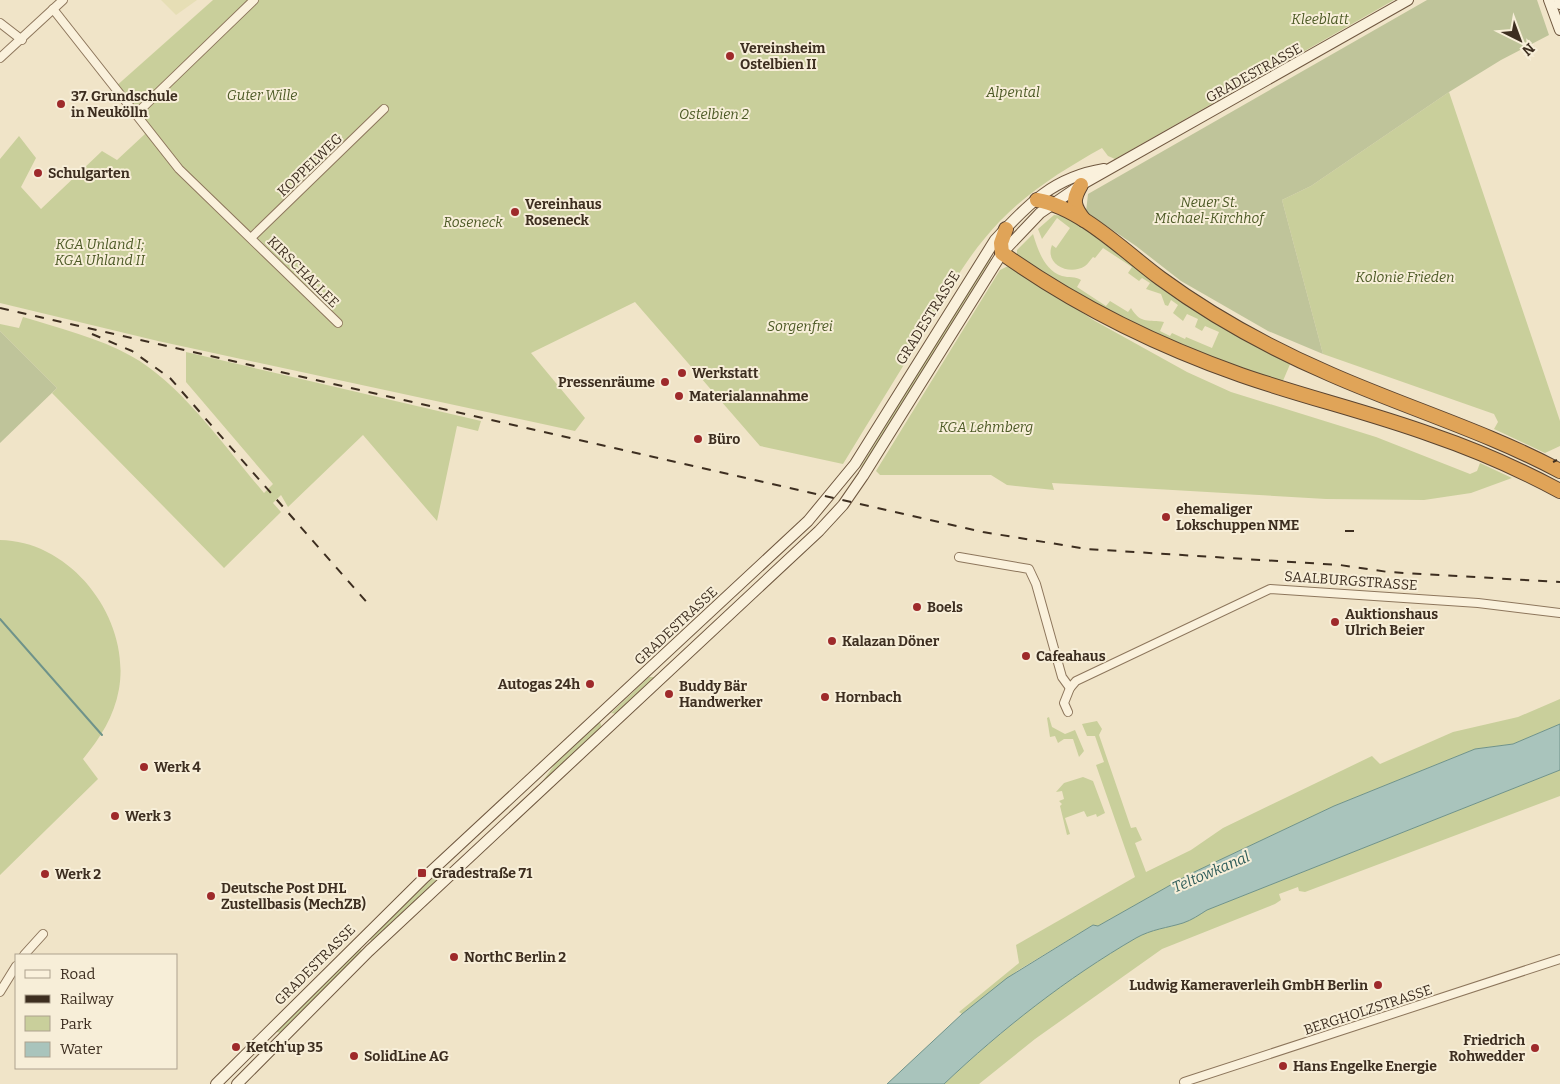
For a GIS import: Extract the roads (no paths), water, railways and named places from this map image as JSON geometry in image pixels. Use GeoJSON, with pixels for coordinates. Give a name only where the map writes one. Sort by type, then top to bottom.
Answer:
{"type":"FeatureCollection","features":[{"type":"Feature","properties":{"kind":"highway"},"geometry":{"type":"LineString","coordinates":[[1081,185],[1074,197],[1074,203],[1086,222]]}},
{"type":"Feature","properties":{"kind":"highway"},"geometry":{"type":"LineString","coordinates":[[1037,200],[1053,203],[1086,222],[1181,293],[1253,337],[1332,375],[1489,437],[1560,471]]}},
{"type":"Feature","properties":{"kind":"highway"},"geometry":{"type":"LineString","coordinates":[[1006,229],[1001,243],[1002,253],[1074,299],[1151,340],[1241,375],[1432,434],[1482,454],[1560,491]]}},
{"type":"Feature","properties":{"kind":"main road","name":"GRADESTRASSE"},"geometry":{"type":"LineString","coordinates":[[237,1084],[365,955],[768,580],[843,505],[1002,253],[1029,223],[1053,203],[1081,185],[1408,0]]}},
{"type":"Feature","properties":{"kind":"main road"},"geometry":{"type":"LineString","coordinates":[[1550,0],[1560,30]]}},
{"type":"Feature","properties":{"kind":"main road"},"geometry":{"type":"LineString","coordinates":[[1559,0],[1560,4]]}},
{"type":"Feature","properties":{"kind":"main road","name":"GRADESTRASSE"},"geometry":{"type":"LineString","coordinates":[[216,1084],[426,877],[813,516],[855,464],[982,258],[1006,229],[1037,200],[1058,184],[1072,176],[1112,168]]}},
{"type":"Feature","properties":{"kind":"street"},"geometry":{"type":"LineString","coordinates":[[0,58],[22,40],[63,0]]}},
{"type":"Feature","properties":{"kind":"street"},"geometry":{"type":"LineString","coordinates":[[136,114],[254,0]]}},
{"type":"Feature","properties":{"kind":"street","name":"KIRSCHALLEE"},"geometry":{"type":"LineString","coordinates":[[53,9],[179,169],[252,237],[338,323]]}},
{"type":"Feature","properties":{"kind":"street"},"geometry":{"type":"LineString","coordinates":[[0,23],[22,40]]}},
{"type":"Feature","properties":{"kind":"street","name":"KOPPELWEG"},"geometry":{"type":"LineString","coordinates":[[252,237],[384,109]]}},
{"type":"Feature","properties":{"kind":"street"},"geometry":{"type":"LineString","coordinates":[[959,557],[1029,569],[1036,584],[1062,677],[1070,688],[1064,704],[1068,712]]}},
{"type":"Feature","properties":{"kind":"street","name":"SAALBURGSTRASSE"},"geometry":{"type":"LineString","coordinates":[[1070,688],[1083,677],[1270,589],[1478,603],[1560,612]]}},
{"type":"Feature","properties":{"kind":"street"},"geometry":{"type":"LineString","coordinates":[[25,954],[43,934]]}},
{"type":"Feature","properties":{"kind":"street","name":"BERGHOLZSTRASSE"},"geometry":{"type":"LineString","coordinates":[[1184,1082],[1560,959]]}},
{"type":"Feature","properties":{"kind":"street"},"geometry":{"type":"LineString","coordinates":[[0,992],[15,968]]}},
{"type":"Feature","properties":{"kind":"water","name":"Teltowkanal"},"geometry":{"type":"Polygon","coordinates":[[[1560,724],[1560,770],[1207,910],[1186,922],[1142,935],[1085,970],[1036,1005],[944,1084],[887,1084],[962,1014],[1007,978],[1093,925],[1098,926],[1190,874],[1334,806],[1475,749],[1513,744],[1560,724]]]}},
{"type":"Feature","properties":{"kind":"waterway"},"geometry":{"type":"LineString","coordinates":[[0,619],[102,735]]}},
{"type":"Feature","properties":{"kind":"railway"},"geometry":{"type":"LineString","coordinates":[[0,308],[983,532],[1087,549],[1340,565],[1388,572],[1560,582]]}},
{"type":"Feature","properties":{"kind":"railway"},"geometry":{"type":"LineString","coordinates":[[92,334],[132,351],[170,378],[370,606]]}},
{"type":"Feature","properties":{"kind":"railway"},"geometry":{"type":"LineString","coordinates":[[1553,462],[1557,460]]}},
{"type":"Feature","properties":{"kind":"railway"},"geometry":{"type":"LineString","coordinates":[[1345,531],[1355,531]]}},
{"type":"Feature","properties":{"kind":"place","name":"Vereinsheim Ostelbien II"},"geometry":{"type":"Point","coordinates":[730,56]}},
{"type":"Feature","properties":{"kind":"place","name":"37. Grundschule in Neukölln"},"geometry":{"type":"Point","coordinates":[61,104]}},
{"type":"Feature","properties":{"kind":"place","name":"Schulgarten"},"geometry":{"type":"Point","coordinates":[38,173]}},
{"type":"Feature","properties":{"kind":"place","name":"Vereinhaus Roseneck"},"geometry":{"type":"Point","coordinates":[515,212]}},
{"type":"Feature","properties":{"kind":"place","name":"Werkstatt"},"geometry":{"type":"Point","coordinates":[682,373]}},
{"type":"Feature","properties":{"kind":"place","name":"Pressenräume"},"geometry":{"type":"Point","coordinates":[665,382]}},
{"type":"Feature","properties":{"kind":"place","name":"Materialannahme"},"geometry":{"type":"Point","coordinates":[679,396]}},
{"type":"Feature","properties":{"kind":"place","name":"Büro"},"geometry":{"type":"Point","coordinates":[698,439]}},
{"type":"Feature","properties":{"kind":"place","name":"ehemaliger Lokschuppen NME"},"geometry":{"type":"Point","coordinates":[1166,517]}},
{"type":"Feature","properties":{"kind":"place","name":"Boels"},"geometry":{"type":"Point","coordinates":[917,607]}},
{"type":"Feature","properties":{"kind":"place","name":"Auktionshaus Ulrich Beier"},"geometry":{"type":"Point","coordinates":[1335,622]}},
{"type":"Feature","properties":{"kind":"place","name":"Kalazan Döner"},"geometry":{"type":"Point","coordinates":[832,641]}},
{"type":"Feature","properties":{"kind":"place","name":"Cafeahaus"},"geometry":{"type":"Point","coordinates":[1026,656]}},
{"type":"Feature","properties":{"kind":"place","name":"Autogas 24h"},"geometry":{"type":"Point","coordinates":[590,684]}},
{"type":"Feature","properties":{"kind":"place","name":"Buddy Bär Handwerker"},"geometry":{"type":"Point","coordinates":[669,694]}},
{"type":"Feature","properties":{"kind":"place","name":"Hornbach"},"geometry":{"type":"Point","coordinates":[825,697]}},
{"type":"Feature","properties":{"kind":"place","name":"Werk 4"},"geometry":{"type":"Point","coordinates":[144,767]}},
{"type":"Feature","properties":{"kind":"place","name":"Werk 3"},"geometry":{"type":"Point","coordinates":[115,816]}},
{"type":"Feature","properties":{"kind":"place","name":"Gradestraße 71"},"geometry":{"type":"Point","coordinates":[422,873]}},
{"type":"Feature","properties":{"kind":"place","name":"Werk 2"},"geometry":{"type":"Point","coordinates":[45,874]}},
{"type":"Feature","properties":{"kind":"place","name":"Deutsche Post DHL Zustellbasis (MechZB)"},"geometry":{"type":"Point","coordinates":[211,896]}},
{"type":"Feature","properties":{"kind":"place","name":"NorthC Berlin 2"},"geometry":{"type":"Point","coordinates":[454,957]}},
{"type":"Feature","properties":{"kind":"place","name":"Ludwig Kameraverleih GmbH Berlin"},"geometry":{"type":"Point","coordinates":[1378,985]}},
{"type":"Feature","properties":{"kind":"place","name":"Ketch'up 35"},"geometry":{"type":"Point","coordinates":[236,1047]}},
{"type":"Feature","properties":{"kind":"place","name":"Friedrich Rohwedder"},"geometry":{"type":"Point","coordinates":[1535,1048]}},
{"type":"Feature","properties":{"kind":"place","name":"SolidLine AG"},"geometry":{"type":"Point","coordinates":[354,1056]}},
{"type":"Feature","properties":{"kind":"place","name":"Hans Engelke Energie"},"geometry":{"type":"Point","coordinates":[1283,1066]}},
{"type":"Feature","properties":{"kind":"park label","name":"Kleeblatt"},"geometry":{"type":"Point","coordinates":[1320,19]}},
{"type":"Feature","properties":{"kind":"park label","name":"Alpental"},"geometry":{"type":"Point","coordinates":[1013,92]}},
{"type":"Feature","properties":{"kind":"park label","name":"Guter Wille"},"geometry":{"type":"Point","coordinates":[262,95]}},
{"type":"Feature","properties":{"kind":"park label","name":"Ostelbien 2"},"geometry":{"type":"Point","coordinates":[714,114]}},
{"type":"Feature","properties":{"kind":"park label","name":"Neuer St. Michael-Kirchhof"},"geometry":{"type":"Point","coordinates":[1209,210]}},
{"type":"Feature","properties":{"kind":"park label","name":"Roseneck"},"geometry":{"type":"Point","coordinates":[473,222]}},
{"type":"Feature","properties":{"kind":"park label","name":"KGA Unland I; KGA Uhland II"},"geometry":{"type":"Point","coordinates":[100,252]}},
{"type":"Feature","properties":{"kind":"park label","name":"Kolonie Frieden"},"geometry":{"type":"Point","coordinates":[1405,277]}},
{"type":"Feature","properties":{"kind":"park label","name":"Sorgenfrei"},"geometry":{"type":"Point","coordinates":[800,326]}},
{"type":"Feature","properties":{"kind":"park label","name":"KGA Lehmberg"},"geometry":{"type":"Point","coordinates":[986,427]}}]}
